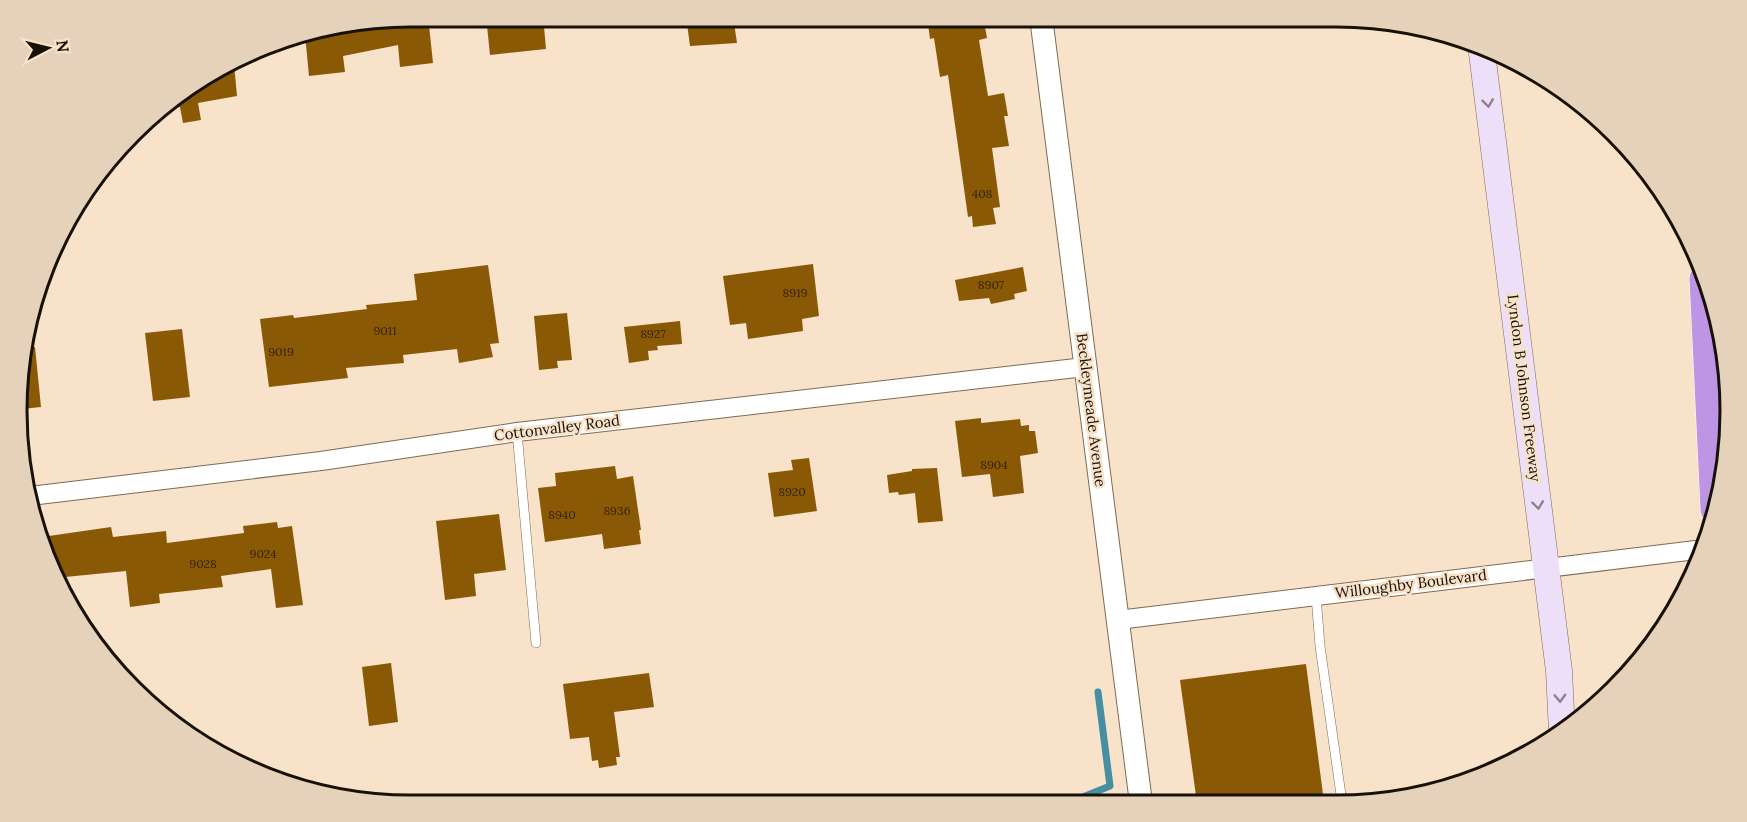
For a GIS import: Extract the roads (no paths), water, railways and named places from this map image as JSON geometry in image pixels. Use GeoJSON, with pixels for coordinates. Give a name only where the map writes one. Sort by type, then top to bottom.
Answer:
{"type":"FeatureCollection","features":[{"type":"Feature","properties":{"kind":"highway"},"geometry":{"type":"LineString","coordinates":[[1708,315],[1715,472]]}},
{"type":"Feature","properties":{"kind":"main road","name":"Lyndon B Johnson Freeway"},"geometry":{"type":"LineString","coordinates":[[1482,56],[1559,671],[1561,722]]}},
{"type":"Feature","properties":{"kind":"street","name":"Beckleymeade Avenue"},"geometry":{"type":"LineString","coordinates":[[1042,27],[1140,795]]}},
{"type":"Feature","properties":{"kind":"street","name":"Cottonvalley Road"},"geometry":{"type":"LineString","coordinates":[[36,495],[321,461],[517,432],[1085,367]]}},
{"type":"Feature","properties":{"kind":"street","name":"Willoughby Boulevard"},"geometry":{"type":"LineString","coordinates":[[1118,620],[1694,550]]}},
{"type":"Feature","properties":{"kind":"lane"},"geometry":{"type":"LineString","coordinates":[[517,432],[536,642]]}},
{"type":"Feature","properties":{"kind":"lane"},"geometry":{"type":"LineString","coordinates":[[1316,596],[1320,646],[1341,795]]}},
{"type":"Feature","properties":{"kind":"waterway"},"geometry":{"type":"LineString","coordinates":[[1088,795],[1110,786],[1098,692]]}}]}
